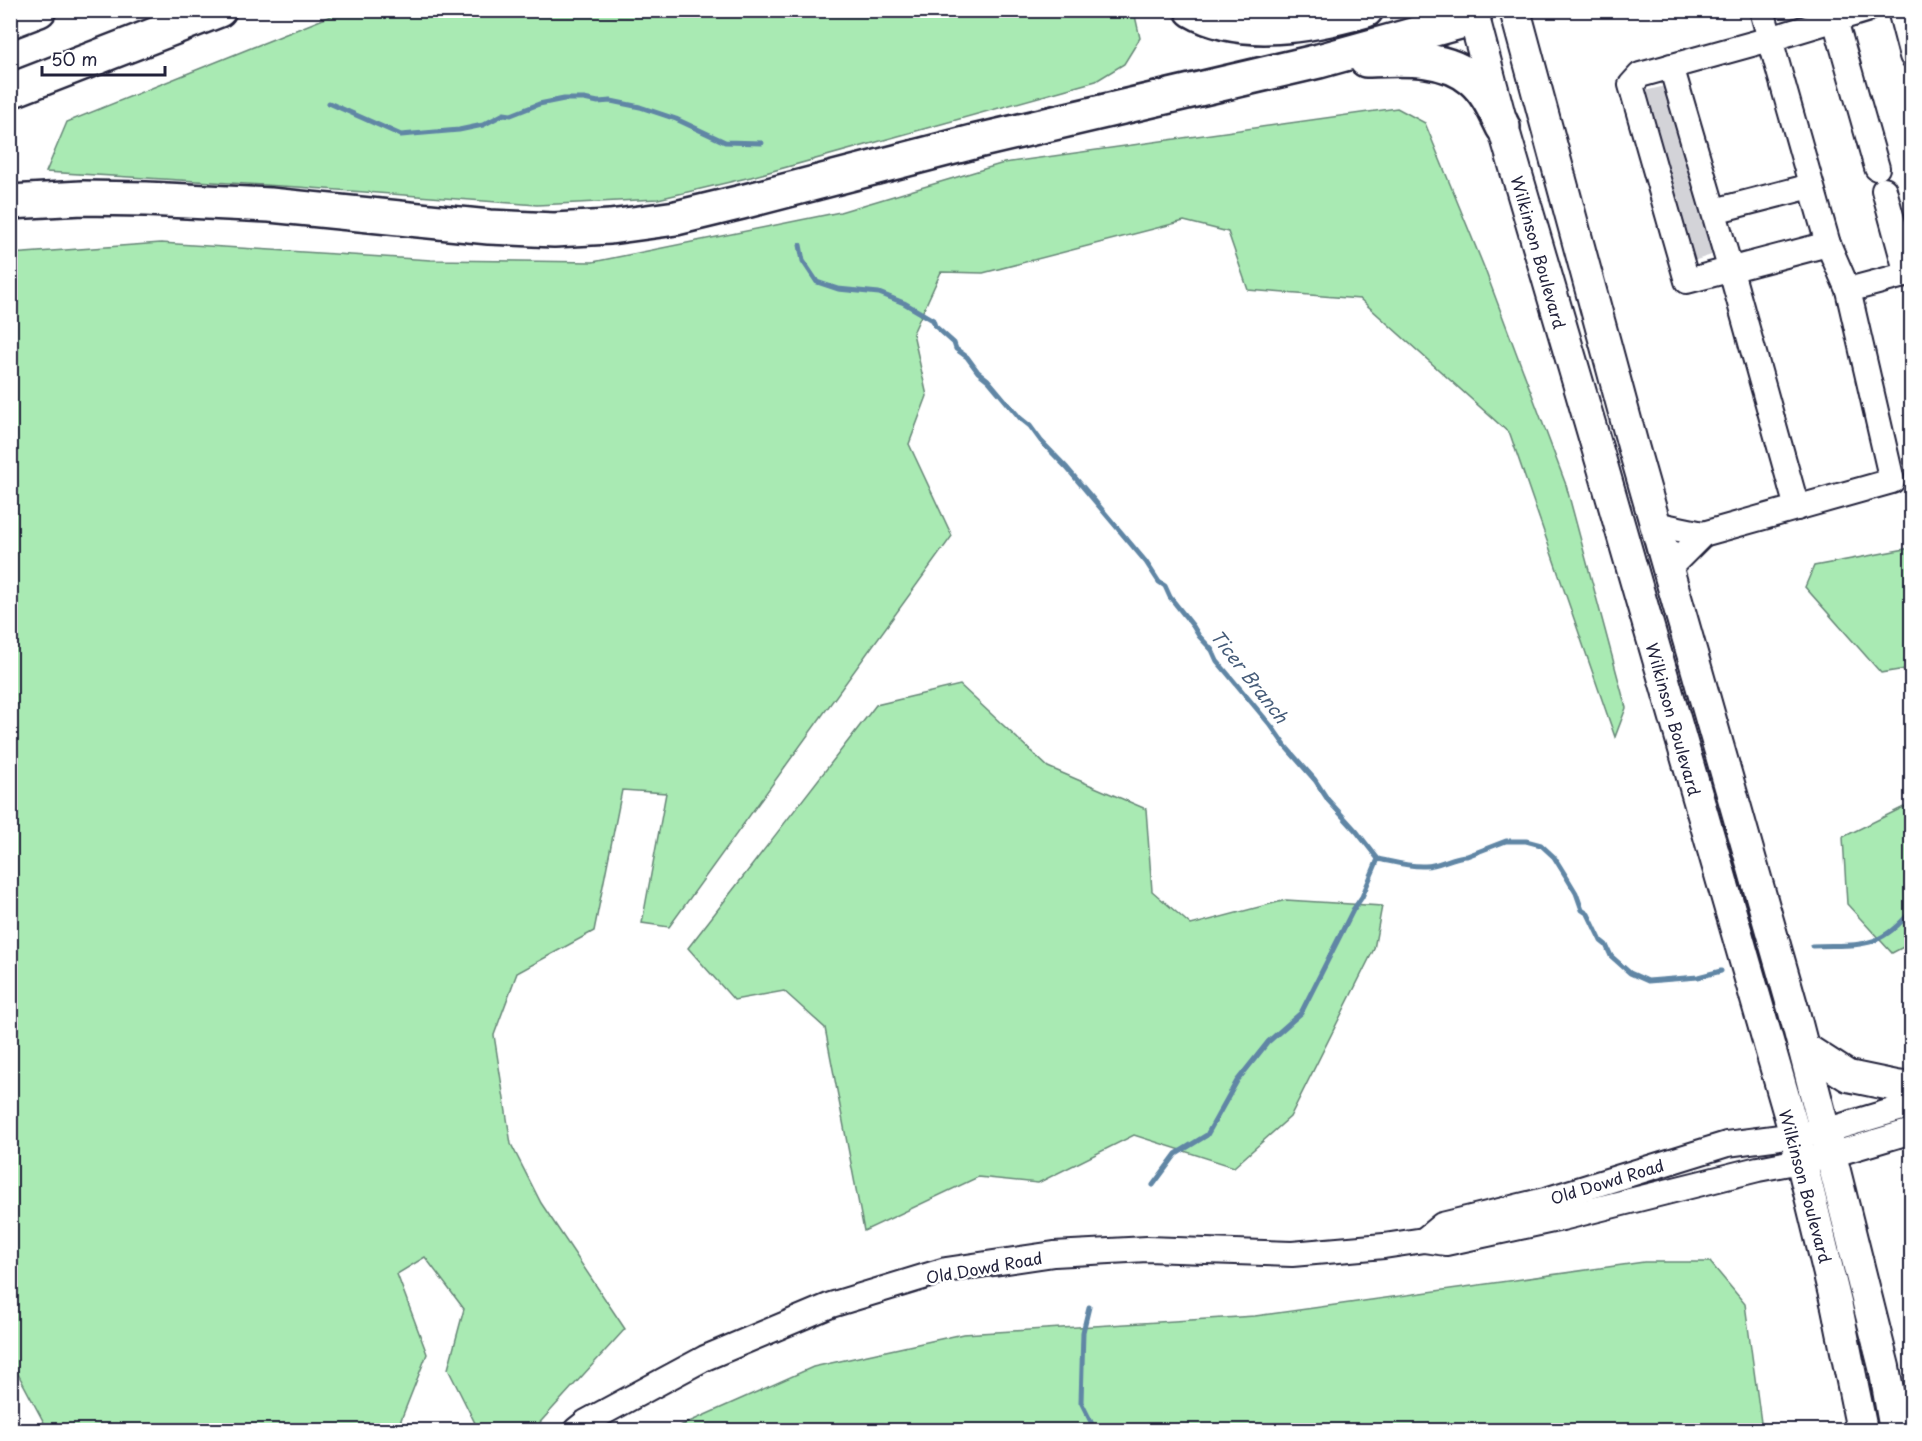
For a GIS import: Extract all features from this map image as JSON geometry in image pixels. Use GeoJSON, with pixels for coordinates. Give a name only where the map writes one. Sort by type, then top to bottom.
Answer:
{"type":"FeatureCollection","features":[{"type":"Feature","properties":{"kind":"highway"},"geometry":{"type":"LineString","coordinates":[[10,21],[39,10]]}},
{"type":"Feature","properties":{"kind":"highway"},"geometry":{"type":"LineString","coordinates":[[10,91],[219,10]]}},
{"type":"Feature","properties":{"kind":"highway"},"geometry":{"type":"LineString","coordinates":[[1192,10],[1201,16],[1233,24],[1265,27],[1303,24],[1365,10]]}},
{"type":"Feature","properties":{"kind":"highway"},"geometry":{"type":"LineString","coordinates":[[10,202],[82,198],[157,200],[270,205],[489,227],[554,230],[610,227],[676,218],[973,142],[1319,61],[1483,13]]}},
{"type":"Feature","properties":{"kind":"highway"},"geometry":{"type":"LineString","coordinates":[[1319,61],[1403,59],[1431,62],[1456,69],[1473,80],[1489,99],[1503,127]]}},
{"type":"Feature","properties":{"kind":"main road","name":"Wilkinson Boulevard"},"geometry":{"type":"LineString","coordinates":[[1515,10],[1655,524],[1803,1047],[1884,1367],[1895,1431]]}},
{"type":"Feature","properties":{"kind":"main road","name":"Wilkinson Boulevard"},"geometry":{"type":"LineString","coordinates":[[1483,13],[1503,127],[1797,1148],[1837,1308],[1862,1431]]}},
{"type":"Feature","properties":{"kind":"main road"},"geometry":{"type":"LineString","coordinates":[[1803,1047],[1848,1076],[1901,1087],[1911,1086]]}},
{"type":"Feature","properties":{"kind":"street"},"geometry":{"type":"LineString","coordinates":[[1655,524],[1703,534],[1892,481],[1848,290],[1828,244],[1762,10]]}},
{"type":"Feature","properties":{"kind":"street"},"geometry":{"type":"LineString","coordinates":[[1828,244],[1687,281],[1663,177],[1631,85],[1640,75],[1866,10]]}},
{"type":"Feature","properties":{"kind":"street"},"geometry":{"type":"LineString","coordinates":[[1900,10],[1911,56]]}},
{"type":"Feature","properties":{"kind":"street"},"geometry":{"type":"LineString","coordinates":[[1835,20],[1909,274],[1848,290]]}},
{"type":"Feature","properties":{"kind":"street"},"geometry":{"type":"LineString","coordinates":[[1671,66],[1698,171],[1731,271],[1797,508]]}},
{"type":"Feature","properties":{"kind":"street"},"geometry":{"type":"LineString","coordinates":[[1698,171],[1811,186]]}},
{"type":"Feature","properties":{"kind":"street"},"geometry":{"type":"LineString","coordinates":[[1668,569],[1703,534]]}},
{"type":"Feature","properties":{"kind":"street"},"geometry":{"type":"LineString","coordinates":[[1828,1143],[1911,1105]]}},
{"type":"Feature","properties":{"kind":"street"},"geometry":{"type":"LineString","coordinates":[[1828,1143],[1911,1131]]}},
{"type":"Feature","properties":{"kind":"street","name":"Old Dowd Road"},"geometry":{"type":"LineString","coordinates":[[576,1431],[586,1422],[705,1358],[831,1305],[946,1270],[1065,1253],[1147,1249],[1292,1254],[1384,1246],[1424,1240],[1442,1225],[1550,1199],[1727,1144],[1797,1148],[1828,1143]]}},
{"type":"Feature","properties":{"kind":"green space"},"geometry":{"type":"Polygon","coordinates":[[[343,11],[1134,11],[1140,38],[1124,64],[1096,81],[751,177],[658,199],[537,205],[298,187],[46,172],[67,122],[343,11]]]}},
{"type":"Feature","properties":{"kind":"green space"},"geometry":{"type":"Polygon","coordinates":[[[1397,108],[1425,123],[1484,267],[1566,485],[1626,708],[1615,737],[1510,434],[1360,299],[1248,290],[1228,232],[1184,221],[983,273],[941,272],[913,333],[927,396],[909,444],[952,536],[669,927],[642,923],[666,793],[622,790],[594,931],[517,973],[494,1035],[511,1144],[541,1203],[625,1329],[533,1430],[478,1429],[448,1369],[464,1309],[425,1257],[397,1274],[427,1354],[397,1430],[48,1430],[10,1359],[11,254],[161,243],[431,260],[593,262],[840,212],[1004,163],[1397,108]]]}},
{"type":"Feature","properties":{"kind":"green space"},"geometry":{"type":"Polygon","coordinates":[[[1911,548],[1911,668],[1881,673],[1805,587],[1814,566],[1911,548]]]}},
{"type":"Feature","properties":{"kind":"green space"},"geometry":{"type":"Polygon","coordinates":[[[960,685],[1048,767],[1146,809],[1152,891],[1191,925],[1286,900],[1382,906],[1374,949],[1290,1117],[1234,1167],[1134,1135],[1038,1183],[978,1177],[864,1231],[825,1028],[784,991],[734,1000],[688,948],[876,705],[960,685]]]}},
{"type":"Feature","properties":{"kind":"green space"},"geometry":{"type":"Polygon","coordinates":[[[1911,795],[1911,943],[1892,953],[1847,904],[1843,837],[1910,804],[1911,795]]]}},
{"type":"Feature","properties":{"kind":"green space"},"geometry":{"type":"Polygon","coordinates":[[[1644,1262],[1710,1262],[1745,1304],[1762,1430],[671,1430],[813,1367],[963,1334],[1255,1316],[1644,1262]]]}},
{"type":"Feature","properties":{"kind":"waterway","name":"Ticer Branch"},"geometry":{"type":"LineString","coordinates":[[329,103],[401,135],[459,130],[483,125],[504,114],[511,115],[539,104],[564,99],[611,101],[640,107],[676,119],[725,142],[762,143]]}},
{"type":"Feature","properties":{"kind":"waterway","name":"Ticer Branch"},"geometry":{"type":"LineString","coordinates":[[800,245],[803,261],[817,282],[838,289],[879,293],[904,303],[933,320],[935,326],[954,343],[956,349],[967,357],[978,372],[988,380],[1067,468],[1146,562],[1199,636],[1212,650],[1217,661],[1378,859],[1407,865],[1431,866],[1467,856],[1506,841],[1526,841],[1541,845],[1554,857],[1576,893],[1582,910],[1588,914],[1611,956],[1630,973],[1648,981],[1698,977],[1721,971]]}},
{"type":"Feature","properties":{"kind":"waterway"},"geometry":{"type":"LineString","coordinates":[[1153,1185],[1176,1154],[1207,1135],[1237,1081],[1268,1042],[1301,1013],[1353,910],[1362,897],[1378,859]]}},
{"type":"Feature","properties":{"kind":"waterway","name":"Ticer Branch"},"geometry":{"type":"LineString","coordinates":[[1812,946],[1867,943],[1889,933],[1912,910]]}},
{"type":"Feature","properties":{"kind":"waterway"},"geometry":{"type":"LineString","coordinates":[[1089,1307],[1083,1332],[1081,1402],[1095,1430]]}},
{"type":"Feature","properties":{"kind":"tunnel"},"geometry":{"type":"LineString","coordinates":[[1646,103],[1671,97]]}},
{"type":"Feature","properties":{"kind":"tunnel"},"geometry":{"type":"LineString","coordinates":[[1651,120],[1678,114]]}},
{"type":"Feature","properties":{"kind":"tunnel"},"geometry":{"type":"LineString","coordinates":[[1657,140],[1682,134]]}},
{"type":"Feature","properties":{"kind":"tunnel"},"geometry":{"type":"LineString","coordinates":[[1662,156],[1688,151]]}},
{"type":"Feature","properties":{"kind":"tunnel"},"geometry":{"type":"LineString","coordinates":[[1669,177],[1694,171]]}},
{"type":"Feature","properties":{"kind":"tunnel"},"geometry":{"type":"LineString","coordinates":[[1674,195],[1698,188]]}},
{"type":"Feature","properties":{"kind":"tunnel"},"geometry":{"type":"LineString","coordinates":[[1678,212],[1704,206]]}},
{"type":"Feature","properties":{"kind":"tunnel"},"geometry":{"type":"LineString","coordinates":[[1682,230],[1707,224]]}},
{"type":"Feature","properties":{"kind":"tunnel"},"geometry":{"type":"LineString","coordinates":[[1688,250],[1713,242]]}}]}
